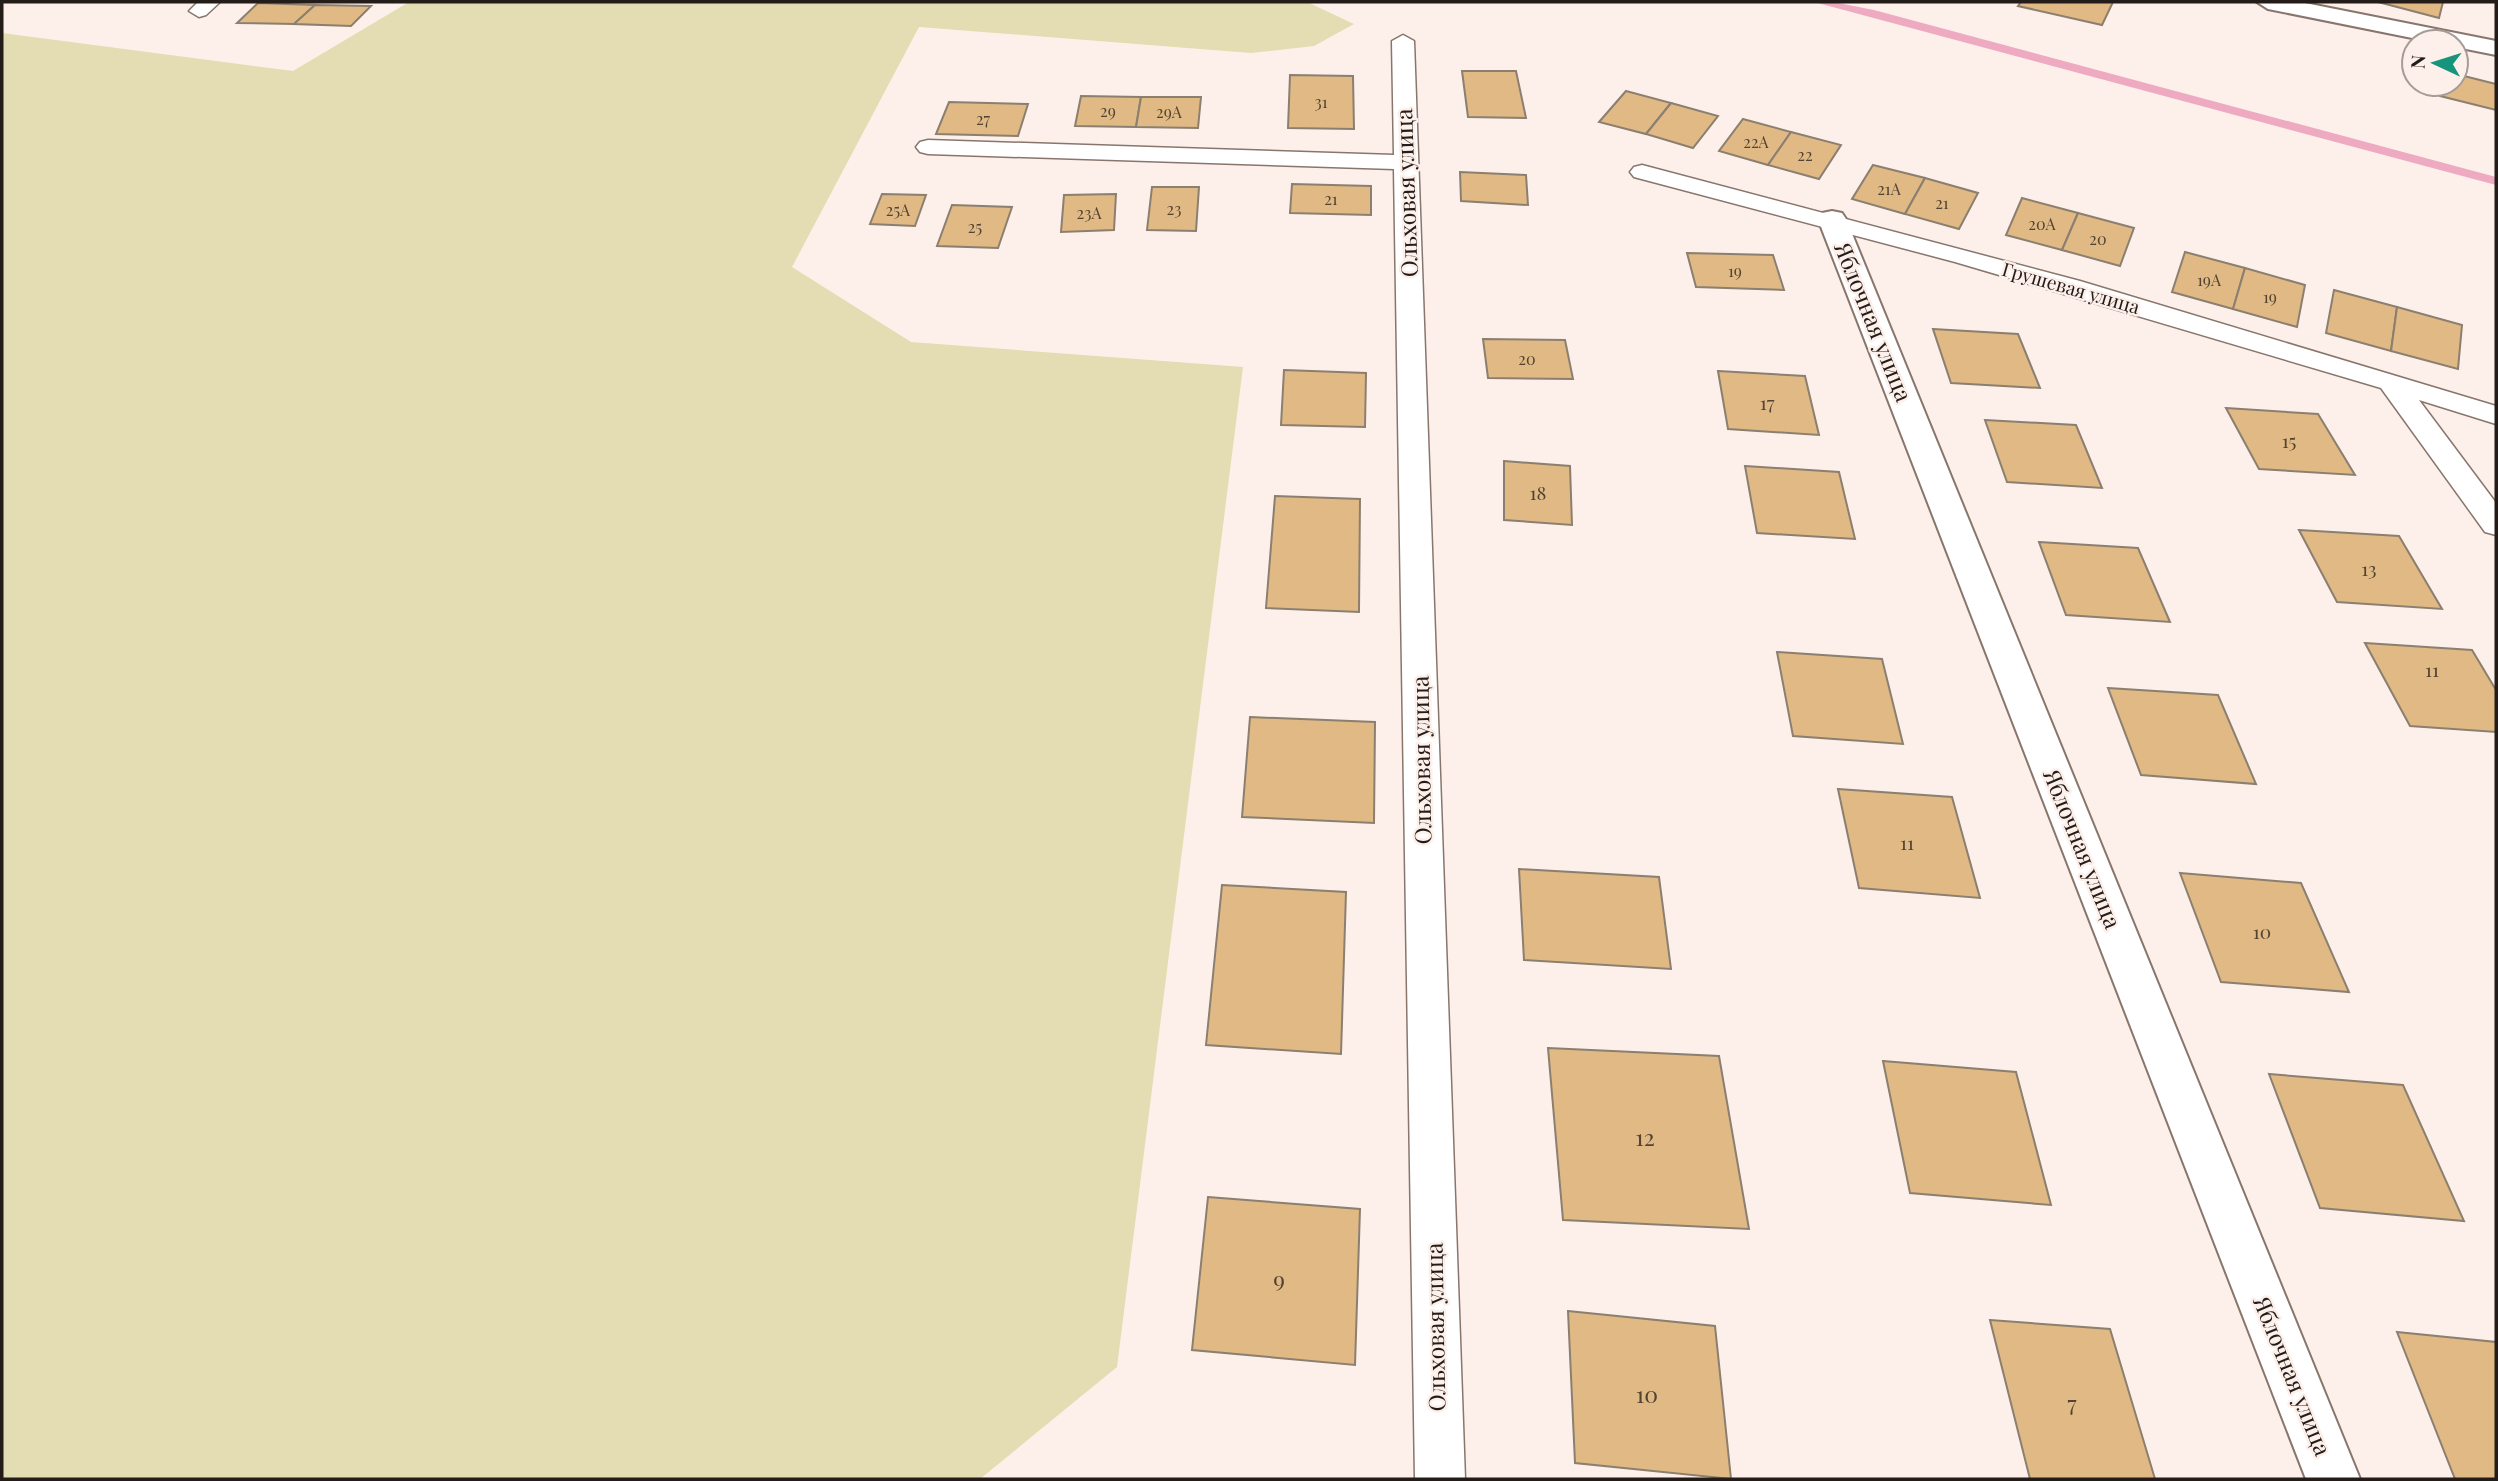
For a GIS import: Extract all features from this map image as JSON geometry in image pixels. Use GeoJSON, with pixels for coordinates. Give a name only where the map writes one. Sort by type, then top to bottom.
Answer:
{"type":"FeatureCollection","features":[{"type":"Feature","properties":{"kind":"street"},"geometry":{"type":"LineString","coordinates":[[2268,2],[2496,48]]}},
{"type":"Feature","properties":{"kind":"street","name":"Яблочная улица"},"geometry":{"type":"LineString","coordinates":[[1832,219],[2333,1479]]}},
{"type":"Feature","properties":{"kind":"lane","name":"Ольховая улица"},"geometry":{"type":"LineString","coordinates":[[1403,41],[1440,1479]]}},
{"type":"Feature","properties":{"kind":"lane"},"geometry":{"type":"LineString","coordinates":[[928,147],[1406,162]]}},
{"type":"Feature","properties":{"kind":"lane","name":"Грушевая улица"},"geometry":{"type":"LineString","coordinates":[[1642,172],[1832,219],[2390,381],[2496,415]]}},
{"type":"Feature","properties":{"kind":"lane"},"geometry":{"type":"LineString","coordinates":[[2390,381],[2496,525]]}},
{"type":"Feature","properties":{"kind":"shaded area"},"geometry":{"type":"Polygon","coordinates":[[[409,2],[1307,2],[1354,24],[1314,46],[1251,53],[919,27],[792,267],[911,342],[1243,367],[1117,1367],[980,1479],[2,1479],[2,33],[293,71],[409,2]]]}},
{"type":"Feature","properties":{"kind":"building"},"geometry":{"type":"Polygon","coordinates":[[[2021,2],[2113,2],[2102,25],[2018,6],[2021,2]]]}},
{"type":"Feature","properties":{"kind":"building"},"geometry":{"type":"Polygon","coordinates":[[[2378,2],[2443,2],[2439,18],[2378,2]]]}},
{"type":"Feature","properties":{"kind":"building"},"geometry":{"type":"Polygon","coordinates":[[[258,3],[315,5],[294,24],[237,23],[258,3]]]}},
{"type":"Feature","properties":{"kind":"building"},"geometry":{"type":"Polygon","coordinates":[[[315,5],[371,6],[351,26],[294,24],[315,5]]]}},
{"type":"Feature","properties":{"kind":"building"},"geometry":{"type":"Polygon","coordinates":[[[1462,71],[1516,71],[1526,118],[1468,117],[1462,71]]]}},
{"type":"Feature","properties":{"kind":"building"},"geometry":{"type":"Polygon","coordinates":[[[1290,75],[1353,76],[1354,129],[1288,128],[1290,75]]]}},
{"type":"Feature","properties":{"kind":"building"},"geometry":{"type":"Polygon","coordinates":[[[2470,78],[2496,84],[2496,110],[2448,98],[2470,98],[2470,78]]]}},
{"type":"Feature","properties":{"kind":"building"},"geometry":{"type":"Polygon","coordinates":[[[1626,91],[1671,103],[1646,134],[1599,122],[1626,91]]]}},
{"type":"Feature","properties":{"kind":"building"},"geometry":{"type":"Polygon","coordinates":[[[1081,96],[1141,97],[1136,127],[1075,126],[1081,96]]]}},
{"type":"Feature","properties":{"kind":"building"},"geometry":{"type":"Polygon","coordinates":[[[1141,97],[1201,97],[1198,128],[1136,127],[1141,97]]]}},
{"type":"Feature","properties":{"kind":"building"},"geometry":{"type":"Polygon","coordinates":[[[949,102],[1028,104],[1018,136],[936,134],[949,102]]]}},
{"type":"Feature","properties":{"kind":"building"},"geometry":{"type":"Polygon","coordinates":[[[1671,103],[1718,116],[1693,148],[1646,134],[1671,103]]]}},
{"type":"Feature","properties":{"kind":"building"},"geometry":{"type":"Polygon","coordinates":[[[1743,119],[1791,132],[1768,165],[1719,151],[1743,119]]]}},
{"type":"Feature","properties":{"kind":"building"},"geometry":{"type":"Polygon","coordinates":[[[1791,132],[1841,145],[1819,179],[1768,165],[1791,132]]]}},
{"type":"Feature","properties":{"kind":"building"},"geometry":{"type":"Polygon","coordinates":[[[1873,165],[1925,178],[1905,214],[1852,199],[1873,165]]]}},
{"type":"Feature","properties":{"kind":"building"},"geometry":{"type":"Polygon","coordinates":[[[1460,172],[1526,175],[1528,205],[1461,201],[1460,172]]]}},
{"type":"Feature","properties":{"kind":"building"},"geometry":{"type":"Polygon","coordinates":[[[1925,178],[1978,193],[1959,229],[1905,214],[1925,178]]]}},
{"type":"Feature","properties":{"kind":"building"},"geometry":{"type":"Polygon","coordinates":[[[1292,184],[1371,186],[1371,215],[1290,213],[1292,184]]]}},
{"type":"Feature","properties":{"kind":"building"},"geometry":{"type":"Polygon","coordinates":[[[1152,187],[1199,187],[1196,231],[1147,230],[1152,187]]]}},
{"type":"Feature","properties":{"kind":"building"},"geometry":{"type":"Polygon","coordinates":[[[882,194],[926,195],[915,226],[870,224],[882,194]]]}},
{"type":"Feature","properties":{"kind":"building"},"geometry":{"type":"Polygon","coordinates":[[[1116,194],[1114,230],[1061,232],[1064,195],[1116,194]]]}},
{"type":"Feature","properties":{"kind":"building"},"geometry":{"type":"Polygon","coordinates":[[[2022,198],[2078,213],[2062,250],[2006,235],[2022,198]]]}},
{"type":"Feature","properties":{"kind":"building"},"geometry":{"type":"Polygon","coordinates":[[[952,205],[1012,207],[998,248],[937,246],[952,205]]]}},
{"type":"Feature","properties":{"kind":"building"},"geometry":{"type":"Polygon","coordinates":[[[2078,213],[2134,228],[2120,266],[2062,250],[2078,213]]]}},
{"type":"Feature","properties":{"kind":"building"},"geometry":{"type":"Polygon","coordinates":[[[2185,252],[2245,268],[2233,309],[2172,292],[2185,252]]]}},
{"type":"Feature","properties":{"kind":"building"},"geometry":{"type":"Polygon","coordinates":[[[1687,253],[1773,255],[1784,290],[1696,287],[1687,253]]]}},
{"type":"Feature","properties":{"kind":"building"},"geometry":{"type":"Polygon","coordinates":[[[2245,268],[2305,285],[2297,327],[2233,309],[2245,268]]]}},
{"type":"Feature","properties":{"kind":"building"},"geometry":{"type":"Polygon","coordinates":[[[2334,290],[2397,307],[2391,351],[2326,333],[2334,290]]]}},
{"type":"Feature","properties":{"kind":"building"},"geometry":{"type":"Polygon","coordinates":[[[2397,307],[2462,325],[2458,369],[2391,351],[2397,307]]]}},
{"type":"Feature","properties":{"kind":"building"},"geometry":{"type":"Polygon","coordinates":[[[1933,329],[2018,334],[2040,388],[1951,383],[1933,329]]]}},
{"type":"Feature","properties":{"kind":"building"},"geometry":{"type":"Polygon","coordinates":[[[1483,339],[1565,340],[1573,379],[1488,378],[1483,339]]]}},
{"type":"Feature","properties":{"kind":"building"},"geometry":{"type":"Polygon","coordinates":[[[1284,370],[1366,373],[1365,427],[1281,425],[1284,370]]]}},
{"type":"Feature","properties":{"kind":"building"},"geometry":{"type":"Polygon","coordinates":[[[1718,371],[1805,376],[1819,435],[1728,429],[1718,371]]]}},
{"type":"Feature","properties":{"kind":"building"},"geometry":{"type":"Polygon","coordinates":[[[2226,408],[2318,414],[2355,475],[2259,469],[2226,408]]]}},
{"type":"Feature","properties":{"kind":"building"},"geometry":{"type":"Polygon","coordinates":[[[1985,420],[2076,425],[2102,488],[2007,482],[1985,420]]]}},
{"type":"Feature","properties":{"kind":"building"},"geometry":{"type":"Polygon","coordinates":[[[1504,461],[1570,466],[1572,525],[1504,520],[1504,461]]]}},
{"type":"Feature","properties":{"kind":"building"},"geometry":{"type":"Polygon","coordinates":[[[1745,466],[1839,472],[1855,539],[1757,533],[1745,466]]]}},
{"type":"Feature","properties":{"kind":"building"},"geometry":{"type":"Polygon","coordinates":[[[1275,496],[1360,499],[1359,612],[1266,608],[1275,496]]]}},
{"type":"Feature","properties":{"kind":"building"},"geometry":{"type":"Polygon","coordinates":[[[2299,530],[2399,536],[2442,609],[2337,602],[2299,530]]]}},
{"type":"Feature","properties":{"kind":"building"},"geometry":{"type":"Polygon","coordinates":[[[2039,542],[2138,548],[2170,622],[2066,615],[2039,542]]]}},
{"type":"Feature","properties":{"kind":"building"},"geometry":{"type":"Polygon","coordinates":[[[2365,643],[2472,650],[2496,690],[2496,732],[2410,726],[2365,643]]]}},
{"type":"Feature","properties":{"kind":"building"},"geometry":{"type":"Polygon","coordinates":[[[1777,652],[1882,659],[1903,744],[1793,736],[1777,652]]]}},
{"type":"Feature","properties":{"kind":"building"},"geometry":{"type":"Polygon","coordinates":[[[2108,688],[2218,695],[2256,784],[2141,775],[2108,688]]]}},
{"type":"Feature","properties":{"kind":"building"},"geometry":{"type":"Polygon","coordinates":[[[1250,717],[1375,722],[1374,823],[1242,817],[1250,717]]]}},
{"type":"Feature","properties":{"kind":"building"},"geometry":{"type":"Polygon","coordinates":[[[1838,789],[1952,797],[1980,898],[1859,888],[1838,789]]]}},
{"type":"Feature","properties":{"kind":"building"},"geometry":{"type":"Polygon","coordinates":[[[1519,869],[1659,877],[1671,969],[1524,960],[1519,869]]]}},
{"type":"Feature","properties":{"kind":"building"},"geometry":{"type":"Polygon","coordinates":[[[2180,873],[2301,883],[2349,992],[2221,982],[2180,873]]]}},
{"type":"Feature","properties":{"kind":"building"},"geometry":{"type":"Polygon","coordinates":[[[1222,885],[1346,892],[1341,1054],[1206,1045],[1222,885]]]}},
{"type":"Feature","properties":{"kind":"building"},"geometry":{"type":"Polygon","coordinates":[[[1548,1048],[1719,1056],[1749,1229],[1563,1220],[1548,1048]]]}},
{"type":"Feature","properties":{"kind":"building"},"geometry":{"type":"Polygon","coordinates":[[[1883,1061],[2016,1072],[2051,1205],[1910,1193],[1883,1061]]]}},
{"type":"Feature","properties":{"kind":"building"},"geometry":{"type":"Polygon","coordinates":[[[2269,1074],[2403,1085],[2464,1221],[2320,1208],[2269,1074]]]}},
{"type":"Feature","properties":{"kind":"building"},"geometry":{"type":"Polygon","coordinates":[[[1208,1197],[1360,1209],[1355,1365],[1192,1350],[1208,1197]]]}},
{"type":"Feature","properties":{"kind":"building"},"geometry":{"type":"Polygon","coordinates":[[[1568,1311],[1715,1326],[1731,1479],[1575,1463],[1568,1311]]]}},
{"type":"Feature","properties":{"kind":"building"},"geometry":{"type":"Polygon","coordinates":[[[1990,1320],[2110,1329],[2155,1479],[2030,1479],[1990,1320]]]}},
{"type":"Feature","properties":{"kind":"building"},"geometry":{"type":"Polygon","coordinates":[[[2397,1332],[2496,1342],[2496,1479],[2455,1479],[2397,1332]]]}},
{"type":"Feature","properties":{"kind":"waterway"},"geometry":{"type":"LineString","coordinates":[[1819,2],[1870,12],[2496,181]]}}]}
